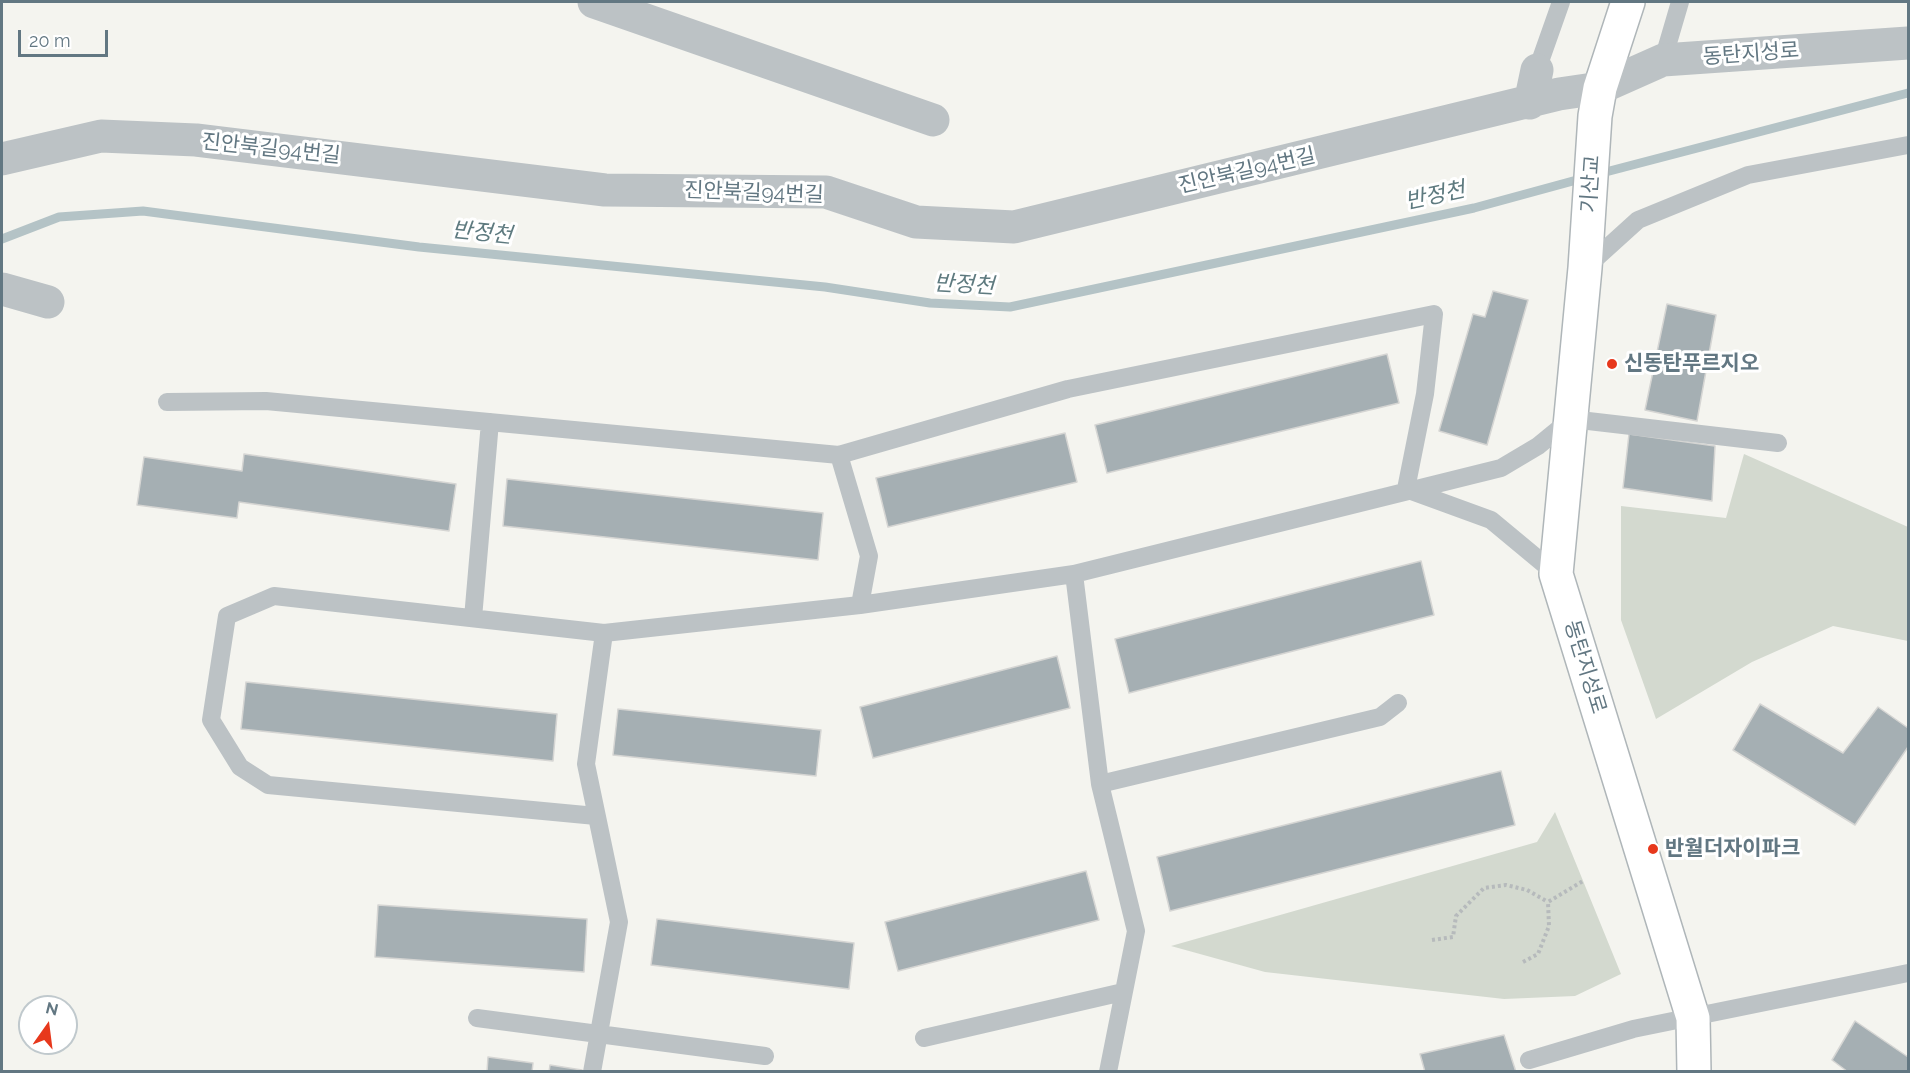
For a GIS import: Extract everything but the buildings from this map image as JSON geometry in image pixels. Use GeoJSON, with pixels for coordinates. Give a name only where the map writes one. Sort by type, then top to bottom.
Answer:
{"type":"FeatureCollection","features":[{"type":"Feature","properties":{"kind":"main road"},"geometry":{"type":"LineString","coordinates":[[1598,102],[1628,2]]}},
{"type":"Feature","properties":{"kind":"main road","name":"기산교"},"geometry":{"type":"LineString","coordinates":[[1586,259],[1598,102]]}},
{"type":"Feature","properties":{"kind":"main road","name":"동탄지성로"},"geometry":{"type":"LineString","coordinates":[[1586,259],[1556,574],[1693,1018],[1694,1071]]}},
{"type":"Feature","properties":{"kind":"street"},"geometry":{"type":"LineString","coordinates":[[594,2],[933,120]]}},
{"type":"Feature","properties":{"kind":"street","name":"동탄지성로"},"geometry":{"type":"LineString","coordinates":[[1598,102],[1663,60],[1908,43]]}},
{"type":"Feature","properties":{"kind":"street"},"geometry":{"type":"LineString","coordinates":[[1537,70],[1545,99]]}},
{"type":"Feature","properties":{"kind":"street","name":"진안북길94번길"},"geometry":{"type":"LineString","coordinates":[[2,159],[100,136],[196,140],[605,190],[826,192],[916,222],[1014,227],[1545,99],[1598,102]]}},
{"type":"Feature","properties":{"kind":"street"},"geometry":{"type":"LineString","coordinates":[[2,289],[48,302]]}},
{"type":"Feature","properties":{"kind":"lane"},"geometry":{"type":"LineString","coordinates":[[1537,70],[1561,2]]}},
{"type":"Feature","properties":{"kind":"lane"},"geometry":{"type":"LineString","coordinates":[[1663,60],[1680,2]]}},
{"type":"Feature","properties":{"kind":"lane"},"geometry":{"type":"LineString","coordinates":[[1586,259],[1638,220],[1748,175],[1908,145]]}},
{"type":"Feature","properties":{"kind":"lane"},"geometry":{"type":"LineString","coordinates":[[167,402],[266,401],[839,455],[1068,389],[1434,314],[1425,394],[1406,489]]}},
{"type":"Feature","properties":{"kind":"lane"},"geometry":{"type":"LineString","coordinates":[[596,816],[268,785],[240,767],[211,720],[227,616],[274,596],[604,633],[860,605],[1074,574],[1406,489],[1501,468],[1538,446],[1571,419],[1778,443]]}},
{"type":"Feature","properties":{"kind":"lane"},"geometry":{"type":"LineString","coordinates":[[473,618],[490,422]]}},
{"type":"Feature","properties":{"kind":"lane"},"geometry":{"type":"LineString","coordinates":[[839,455],[869,556],[860,605]]}},
{"type":"Feature","properties":{"kind":"lane"},"geometry":{"type":"LineString","coordinates":[[1406,489],[1491,520],[1556,574]]}},
{"type":"Feature","properties":{"kind":"lane"},"geometry":{"type":"LineString","coordinates":[[1074,574],[1100,784],[1136,931],[1108,1071]]}},
{"type":"Feature","properties":{"kind":"lane"},"geometry":{"type":"LineString","coordinates":[[592,1071],[619,922],[586,764],[604,633]]}},
{"type":"Feature","properties":{"kind":"lane"},"geometry":{"type":"LineString","coordinates":[[1100,784],[1380,717],[1398,702]]}},
{"type":"Feature","properties":{"kind":"lane"},"geometry":{"type":"LineString","coordinates":[[1529,1060],[1633,1029],[1908,973]]}},
{"type":"Feature","properties":{"kind":"lane"},"geometry":{"type":"LineString","coordinates":[[924,1038],[1123,992]]}},
{"type":"Feature","properties":{"kind":"lane"},"geometry":{"type":"LineString","coordinates":[[477,1018],[765,1056]]}},
{"type":"Feature","properties":{"kind":"path"},"geometry":{"type":"LineString","coordinates":[[1548,902],[1583,881]]}},
{"type":"Feature","properties":{"kind":"path"},"geometry":{"type":"LineString","coordinates":[[1432,940],[1453,937],[1456,916],[1484,888],[1506,885],[1527,890],[1548,902]]}},
{"type":"Feature","properties":{"kind":"path"},"geometry":{"type":"LineString","coordinates":[[1523,962],[1538,954],[1549,926],[1548,902]]}},
{"type":"Feature","properties":{"kind":"shaded area"},"geometry":{"type":"Polygon","coordinates":[[[1744,454],[1908,527],[1908,641],[1833,626],[1752,662],[1656,719],[1621,620],[1621,506],[1726,518],[1744,454]]]}},
{"type":"Feature","properties":{"kind":"shaded area"},"geometry":{"type":"Polygon","coordinates":[[[1555,812],[1621,974],[1575,996],[1504,999],[1265,972],[1171,946],[1537,842],[1555,812]]]}},
{"type":"Feature","properties":{"kind":"waterway","name":"반정천"},"geometry":{"type":"LineString","coordinates":[[1598,174],[1908,93]]}},
{"type":"Feature","properties":{"kind":"waterway","name":"반정천"},"geometry":{"type":"LineString","coordinates":[[2,239],[59,217],[143,211],[419,247],[825,287],[930,303],[1010,307],[1474,208],[1584,178]]}},
{"type":"Feature","properties":{"kind":"place","name":"신동탄푸르지오"},"geometry":{"type":"Point","coordinates":[1612,364]}},
{"type":"Feature","properties":{"kind":"place","name":"반월더자이파크"},"geometry":{"type":"Point","coordinates":[1653,849]}}]}
